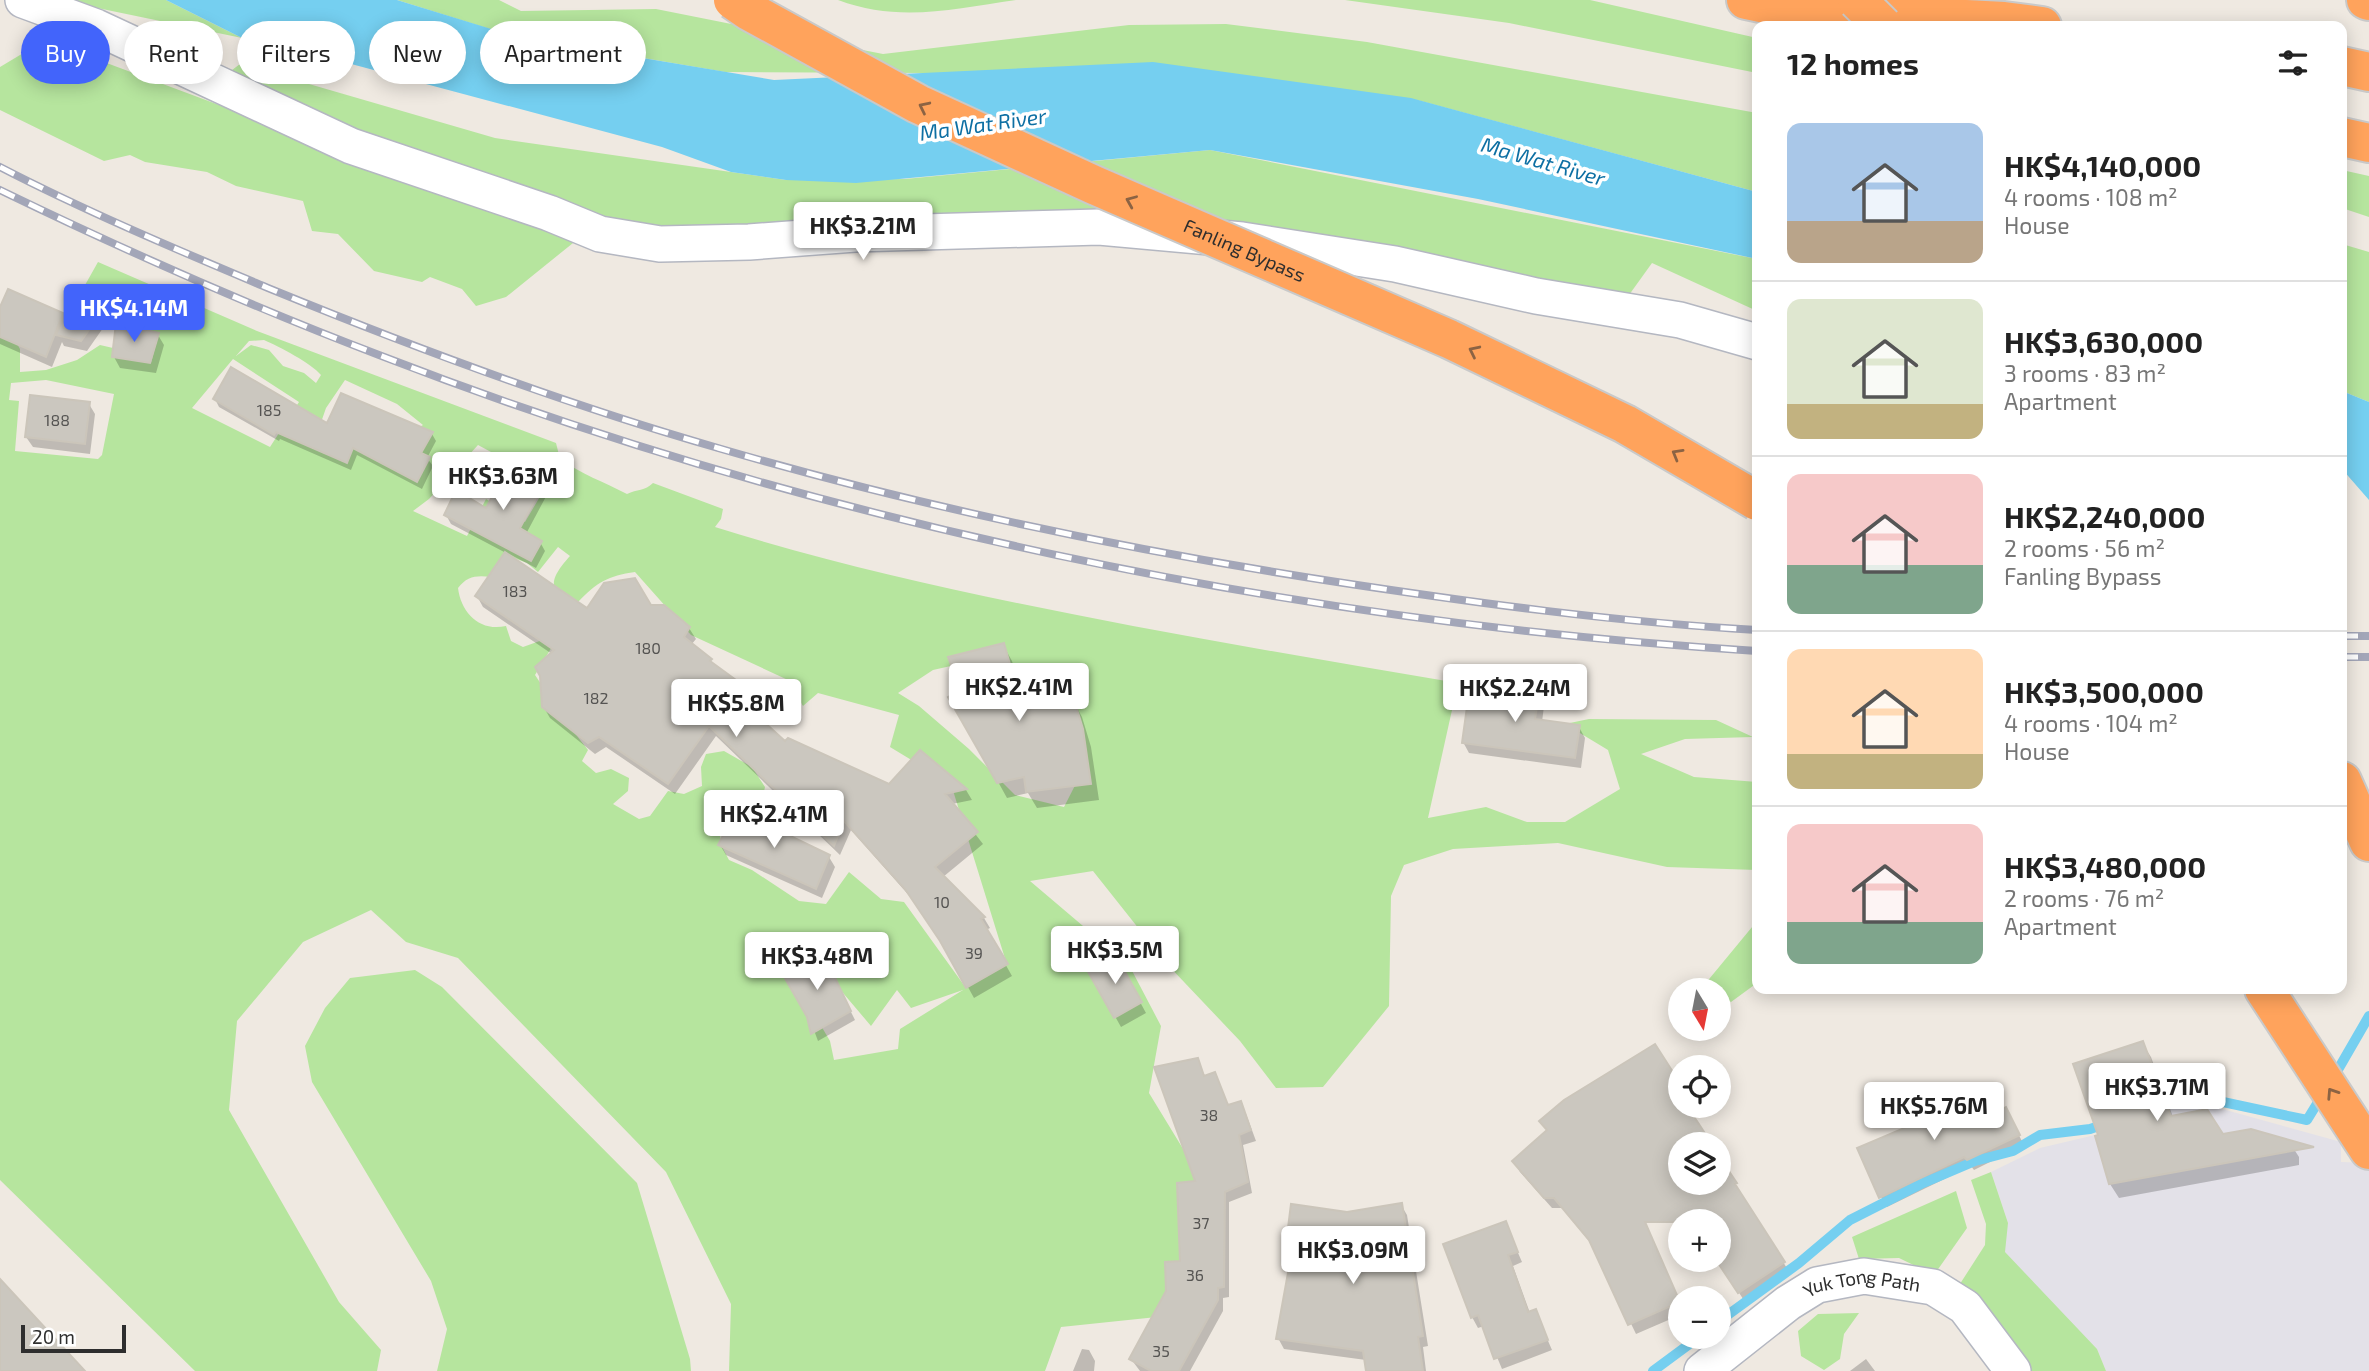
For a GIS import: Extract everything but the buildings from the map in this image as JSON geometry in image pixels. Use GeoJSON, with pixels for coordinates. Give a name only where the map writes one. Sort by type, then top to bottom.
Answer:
{"type":"FeatureCollection","features":[{"type":"Feature","properties":{"kind":"highway","name":"Fanling Bypass"},"geometry":{"type":"LineString","coordinates":[[733,0],[918,104],[1094,186],[1449,339],[1625,424],[1752,498]]}},
{"type":"Feature","properties":{"kind":"highway"},"geometry":{"type":"LineString","coordinates":[[1746,0],[1840,21]]}},
{"type":"Feature","properties":{"kind":"highway"},"geometry":{"type":"LineString","coordinates":[[1857,0],[1878,21]]}},
{"type":"Feature","properties":{"kind":"highway"},"geometry":{"type":"LineString","coordinates":[[1794,10],[2004,21]]}},
{"type":"Feature","properties":{"kind":"highway"},"geometry":{"type":"LineString","coordinates":[[2347,67],[2369,72]]}},
{"type":"Feature","properties":{"kind":"highway"},"geometry":{"type":"LineString","coordinates":[[2347,138],[2369,143]]}},
{"type":"Feature","properties":{"kind":"highway"},"geometry":{"type":"LineString","coordinates":[[2347,792],[2369,842]]}},
{"type":"Feature","properties":{"kind":"highway"},"geometry":{"type":"LineString","coordinates":[[2267,994],[2369,1150]]}},
{"type":"Feature","properties":{"kind":"street"},"geometry":{"type":"LineString","coordinates":[[23,0],[96,27],[351,146],[549,213],[600,234],[660,244],[749,242],[855,234],[1099,228],[1231,239],[1395,264],[1536,296],[1680,320],[1752,341]]}},
{"type":"Feature","properties":{"kind":"street"},"geometry":{"type":"LineString","coordinates":[[1710,492],[1752,506]]}},
{"type":"Feature","properties":{"kind":"street","name":"Yuk Tong Path"},"geometry":{"type":"LineString","coordinates":[[1702,1371],[1788,1303],[1817,1285],[1864,1276],[1933,1287],[1965,1307],[2013,1371]]}},
{"type":"Feature","properties":{"kind":"shaded area"},"geometry":{"type":"Polygon","coordinates":[[[2186,1099],[2341,1142],[2341,1162],[2369,1163],[2369,1371],[2106,1371],[2097,1349],[2000,1252],[2008,1223],[1991,1172],[2040,1148],[2108,1132],[2186,1099]]]}},
{"type":"Feature","properties":{"kind":"green space"},"geometry":{"type":"Polygon","coordinates":[[[59,0],[166,0],[208,21],[160,21],[59,0]]]}},
{"type":"Feature","properties":{"kind":"green space"},"geometry":{"type":"Polygon","coordinates":[[[397,0],[499,0],[521,11],[656,9],[883,54],[1129,25],[1226,24],[1367,42],[1752,112],[1752,191],[1417,100],[928,73],[725,72],[646,58],[646,21],[480,21],[480,26],[397,0]]]}},
{"type":"Feature","properties":{"kind":"green space"},"geometry":{"type":"Polygon","coordinates":[[[838,0],[1016,0],[948,10],[905,12],[883,11],[838,0]]]}},
{"type":"Feature","properties":{"kind":"green space"},"geometry":{"type":"Polygon","coordinates":[[[1345,0],[1590,0],[1752,37],[1752,72],[1509,23],[1345,0]]]}},
{"type":"Feature","properties":{"kind":"green space"},"geometry":{"type":"Polygon","coordinates":[[[223,28],[237,36],[223,34],[223,28]]]}},
{"type":"Feature","properties":{"kind":"green space"},"geometry":{"type":"Polygon","coordinates":[[[21,54],[21,84],[110,84],[110,64],[124,69],[124,84],[163,84],[578,239],[506,297],[476,306],[462,289],[430,277],[422,282],[374,271],[338,234],[312,231],[303,201],[236,186],[207,172],[145,162],[130,155],[104,161],[0,110],[0,67],[21,54]]]}},
{"type":"Feature","properties":{"kind":"green space"},"geometry":{"type":"Polygon","coordinates":[[[237,66],[237,84],[309,84],[495,138],[786,180],[905,179],[1210,150],[1752,258],[1752,309],[1652,263],[1629,295],[1200,236],[660,244],[218,84],[223,84],[223,77],[237,66]]]}},
{"type":"Feature","properties":{"kind":"green space"},"geometry":{"type":"Polygon","coordinates":[[[2347,171],[2369,176],[2369,217],[2347,210],[2347,171]]]}},
{"type":"Feature","properties":{"kind":"green space"},"geometry":{"type":"Polygon","coordinates":[[[2347,245],[2369,252],[2369,402],[2347,393],[2347,245]]]}},
{"type":"Feature","properties":{"kind":"green space"},"geometry":{"type":"Polygon","coordinates":[[[98,262],[257,331],[556,443],[560,459],[584,474],[627,494],[653,483],[723,509],[721,519],[715,527],[818,557],[975,594],[1080,616],[1458,683],[1428,818],[1486,807],[1527,822],[1565,822],[1620,789],[1608,750],[1565,724],[1589,719],[1716,720],[1752,737],[1685,739],[1641,754],[1694,777],[1752,782],[1752,870],[1667,867],[1558,843],[1453,849],[1404,865],[1391,896],[1389,1006],[1323,1087],[1276,1088],[1240,1041],[1166,963],[1093,871],[1030,881],[1129,965],[1161,1026],[1149,1093],[1213,1198],[1176,1315],[1061,1327],[1045,1371],[729,1371],[731,1304],[666,1172],[458,958],[406,942],[371,910],[303,942],[237,1021],[229,1110],[339,1302],[381,1350],[377,1371],[195,1371],[0,1180],[0,336],[12,335],[20,349],[20,372],[46,370],[77,360],[100,345],[113,348],[113,357],[151,363],[159,333],[121,324],[86,327],[76,301],[98,262]],[[264,340],[249,341],[236,356],[251,345],[269,350],[283,366],[304,373],[316,383],[321,375],[303,360],[264,340]],[[233,359],[192,408],[270,447],[299,402],[233,359]],[[46,380],[11,383],[9,400],[19,401],[15,451],[98,459],[102,455],[114,394],[46,380]],[[345,380],[326,408],[318,431],[378,452],[423,425],[397,404],[345,380]],[[478,445],[429,499],[413,511],[467,536],[486,499],[525,522],[548,483],[478,445]],[[558,547],[538,572],[527,563],[514,558],[491,577],[477,576],[461,584],[458,588],[460,597],[473,619],[488,626],[506,626],[511,641],[523,647],[548,638],[553,645],[535,675],[588,750],[582,761],[596,773],[611,769],[629,778],[628,791],[613,804],[639,819],[650,816],[668,791],[684,794],[702,786],[701,767],[706,754],[724,751],[752,767],[765,787],[763,796],[748,806],[720,833],[721,845],[729,860],[752,870],[799,901],[826,904],[849,872],[881,899],[904,902],[966,988],[1007,965],[951,784],[890,747],[899,715],[818,693],[803,706],[788,680],[691,635],[635,572],[604,581],[578,602],[554,587],[555,577],[570,556],[558,547]],[[964,663],[933,670],[898,693],[919,706],[969,749],[1015,795],[1064,807],[1088,760],[964,663]],[[805,948],[781,966],[790,973],[830,1041],[834,1060],[898,1049],[900,1029],[963,990],[911,1008],[897,990],[871,1026],[805,948]]]}},
{"type":"Feature","properties":{"kind":"green space"},"geometry":{"type":"Polygon","coordinates":[[[1752,927],[1752,987],[1731,1002],[1731,978],[1710,978],[1752,927]]]}},
{"type":"Feature","properties":{"kind":"green space"},"geometry":{"type":"Polygon","coordinates":[[[415,970],[442,987],[637,1183],[690,1359],[691,1371],[437,1371],[447,1329],[431,1281],[312,1082],[305,1046],[325,1008],[350,978],[415,970]]]}},
{"type":"Feature","properties":{"kind":"green space"},"geometry":{"type":"Polygon","coordinates":[[[1991,1172],[2008,1223],[2005,1252],[2097,1349],[2106,1371],[2022,1371],[1958,1287],[1985,1245],[1986,1224],[1971,1180],[1991,1172]]]}},
{"type":"Feature","properties":{"kind":"green space"},"geometry":{"type":"Polygon","coordinates":[[[1956,1191],[1967,1228],[1934,1275],[1899,1258],[1859,1259],[1852,1237],[1956,1191]]]}},
{"type":"Feature","properties":{"kind":"green space"},"geometry":{"type":"Polygon","coordinates":[[[1859,1313],[1844,1334],[1840,1359],[1824,1370],[1801,1356],[1798,1331],[1818,1314],[1859,1313]]]}},
{"type":"Feature","properties":{"kind":"water"},"geometry":{"type":"Polygon","coordinates":[[[166,0],[397,0],[465,21],[369,21],[369,69],[355,65],[355,21],[237,21],[237,36],[223,28],[223,21],[208,21],[166,0]]]}},
{"type":"Feature","properties":{"kind":"water","name":"Ma Wat River"},"geometry":{"type":"Polygon","coordinates":[[[466,21],[480,26],[480,84],[646,84],[646,59],[774,80],[1153,62],[1411,98],[1752,191],[1752,258],[1478,199],[1210,150],[856,183],[786,180],[731,172],[662,147],[426,84],[466,84],[466,21]]]}},
{"type":"Feature","properties":{"kind":"water"},"geometry":{"type":"Polygon","coordinates":[[[2347,393],[2369,402],[2369,500],[2347,475],[2347,393]]]}},
{"type":"Feature","properties":{"kind":"waterway"},"geometry":{"type":"LineString","coordinates":[[2332,1080],[2369,1016]]}},
{"type":"Feature","properties":{"kind":"waterway"},"geometry":{"type":"LineString","coordinates":[[2152,1105],[2181,1093],[2307,1120],[2323,1094]]}},
{"type":"Feature","properties":{"kind":"waterway"},"geometry":{"type":"LineString","coordinates":[[1731,1313],[1799,1263],[1850,1220],[1921,1184],[1975,1161],[2013,1151],[2040,1135],[2090,1129],[2108,1123]]}},
{"type":"Feature","properties":{"kind":"waterway"},"geometry":{"type":"LineString","coordinates":[[1653,1371],[1683,1349]]}},
{"type":"Feature","properties":{"kind":"railway"},"geometry":{"type":"LineString","coordinates":[[0,167],[99,215],[200,259],[435,353],[604,413],[794,469],[948,508],[1181,556],[1389,590],[1546,611],[1752,630]]}},
{"type":"Feature","properties":{"kind":"railway"},"geometry":{"type":"LineString","coordinates":[[0,190],[188,277],[379,355],[544,415],[712,468],[883,515],[1057,555],[1232,589],[1407,616],[1582,637],[1752,651]]}},
{"type":"Feature","properties":{"kind":"railway"},"geometry":{"type":"LineString","coordinates":[[2347,636],[2369,636]]}},
{"type":"Feature","properties":{"kind":"railway"},"geometry":{"type":"LineString","coordinates":[[2347,657],[2369,657]]}}]}
